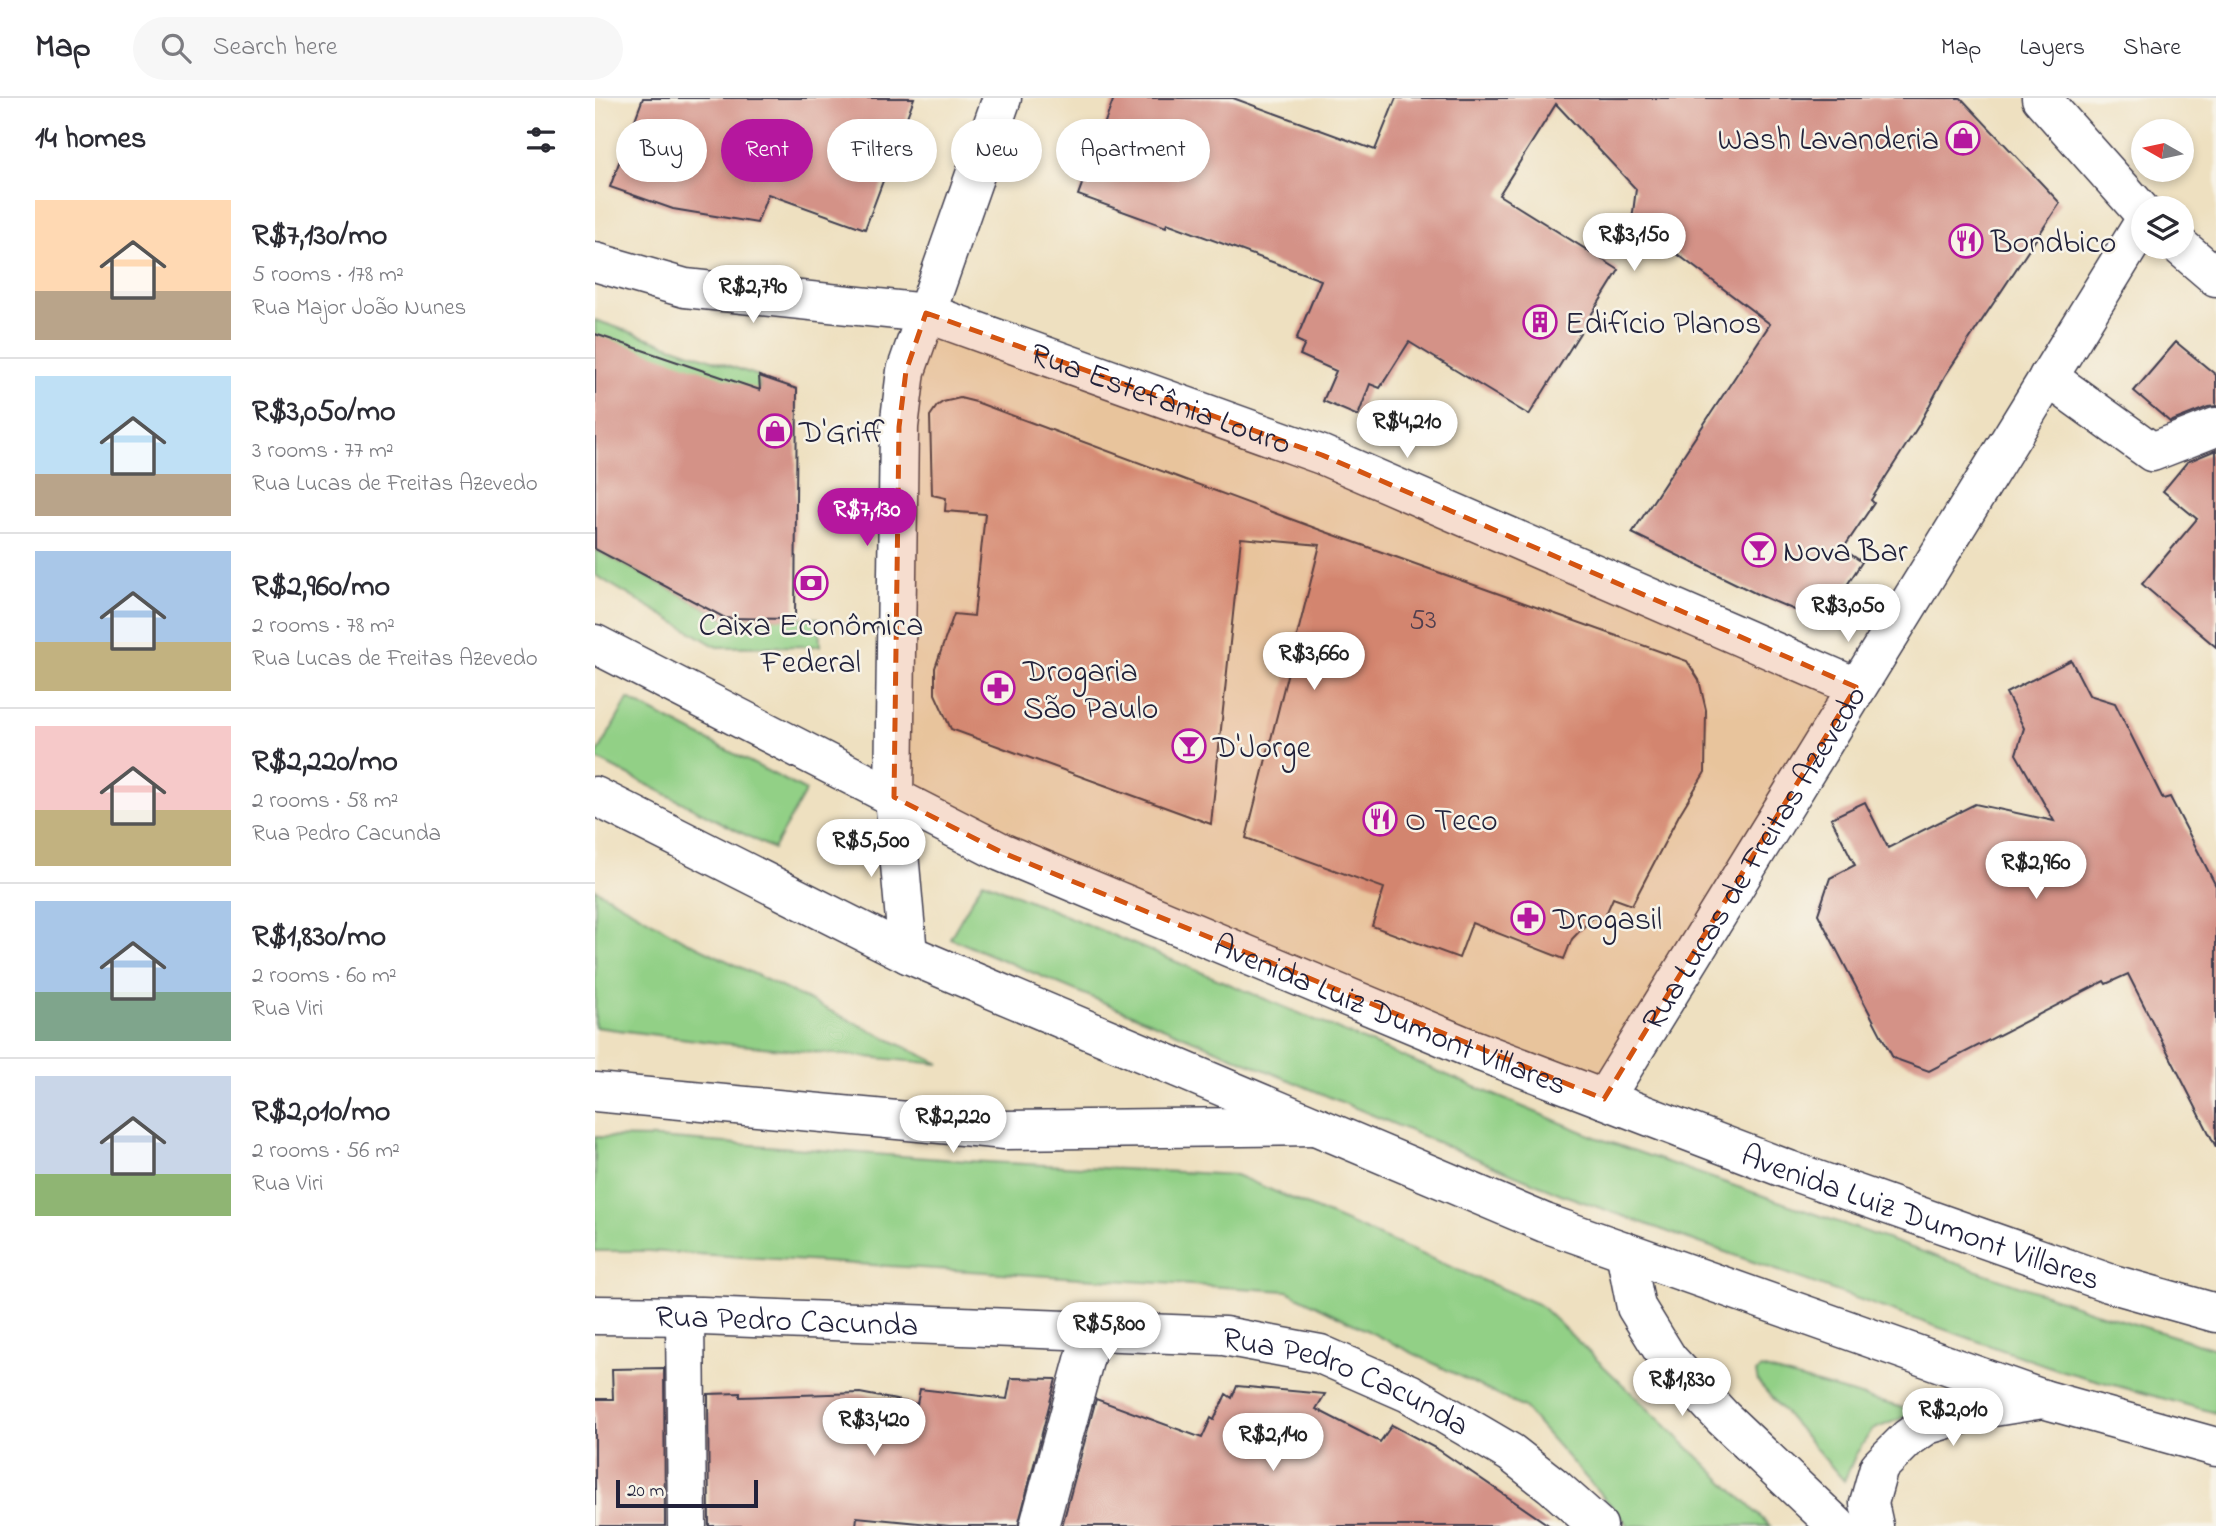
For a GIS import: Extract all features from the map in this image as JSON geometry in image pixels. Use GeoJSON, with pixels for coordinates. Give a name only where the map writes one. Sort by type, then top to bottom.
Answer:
{"type":"FeatureCollection","features":[{"type":"Feature","properties":{"kind":"street"},"geometry":{"type":"LineString","coordinates":[[908,954],[894,797],[898,427],[906,371],[1002,98]]}},
{"type":"Feature","properties":{"kind":"street"},"geometry":{"type":"LineString","coordinates":[[2041,98],[2131,200]]}},
{"type":"Feature","properties":{"kind":"street","name":"Rua Lucas de Freitas Azevedo"},"geometry":{"type":"LineString","coordinates":[[1604,1099],[2131,243]]}},
{"type":"Feature","properties":{"kind":"street"},"geometry":{"type":"LineString","coordinates":[[2194,258],[2216,277]]}},
{"type":"Feature","properties":{"kind":"street","name":"Rua Estefânia Louro"},"geometry":{"type":"LineString","coordinates":[[595,262],[685,288],[926,313],[1322,455],[1856,687]]}},
{"type":"Feature","properties":{"kind":"street"},"geometry":{"type":"LineString","coordinates":[[2048,377],[2152,452],[2216,427]]}},
{"type":"Feature","properties":{"kind":"street","name":"Avenida Luiz Dumont Villares"},"geometry":{"type":"LineString","coordinates":[[595,644],[1001,852],[1465,1046],[1789,1170],[2109,1283],[2216,1313]]}},
{"type":"Feature","properties":{"kind":"street"},"geometry":{"type":"LineString","coordinates":[[595,796],[908,954],[1545,1223],[2043,1399],[2216,1447]]}},
{"type":"Feature","properties":{"kind":"street"},"geometry":{"type":"LineString","coordinates":[[595,1092],[1005,1130],[1315,1126]]}},
{"type":"Feature","properties":{"kind":"street"},"geometry":{"type":"LineString","coordinates":[[1625,1251],[1636,1307],[1668,1359],[1723,1418],[1837,1526]]}},
{"type":"Feature","properties":{"kind":"street","name":"Rua Pedro Cacunda"},"geometry":{"type":"LineString","coordinates":[[595,1315],[1224,1336],[1320,1354],[1409,1393],[1511,1454],[1552,1485],[1598,1526]]}},
{"type":"Feature","properties":{"kind":"street"},"geometry":{"type":"LineString","coordinates":[[685,1316],[687,1526]]}},
{"type":"Feature","properties":{"kind":"street"},"geometry":{"type":"LineString","coordinates":[[1039,1526],[1092,1331]]}},
{"type":"Feature","properties":{"kind":"street"},"geometry":{"type":"LineString","coordinates":[[1874,1526],[1869,1503],[1879,1467],[1909,1438],[1927,1425],[1949,1418],[1981,1409],[2043,1399]]}},
{"type":"Feature","properties":{"kind":"highlighted area"},"geometry":{"type":"Polygon","coordinates":[[[926,313],[1322,455],[1856,687],[1604,1099],[1001,852],[894,797],[899,427],[906,371],[926,313]]]}},
{"type":"Feature","properties":{"kind":"green space"},"geometry":{"type":"Polygon","coordinates":[[[595,320],[759,376],[759,403],[595,373],[595,320]]]}},
{"type":"Feature","properties":{"kind":"green space"},"geometry":{"type":"Polygon","coordinates":[[[595,549],[725,618],[819,618],[820,646],[717,647],[595,575],[595,549]]]}},
{"type":"Feature","properties":{"kind":"green space"},"geometry":{"type":"Polygon","coordinates":[[[628,699],[806,791],[773,849],[595,758],[628,699]]]}},
{"type":"Feature","properties":{"kind":"green space"},"geometry":{"type":"Polygon","coordinates":[[[983,881],[1595,1137],[2092,1311],[2216,1349],[2216,1413],[2059,1370],[1561,1194],[950,938],[983,881]]]}},
{"type":"Feature","properties":{"kind":"green space"},"geometry":{"type":"Polygon","coordinates":[[[595,889],[684,940],[940,1064],[719,1043],[595,1027],[595,889]]]}},
{"type":"Feature","properties":{"kind":"green space"},"geometry":{"type":"Polygon","coordinates":[[[595,1137],[657,1138],[968,1161],[1236,1175],[1540,1305],[1770,1526],[1629,1526],[1524,1408],[1287,1291],[648,1251],[595,1251],[595,1137]]]}},
{"type":"Feature","properties":{"kind":"green space"},"geometry":{"type":"Polygon","coordinates":[[[1761,1368],[1917,1412],[1872,1430],[1856,1454],[1844,1481],[1758,1382],[1756,1373],[1761,1368]]]}},
{"type":"Feature","properties":{"kind":"building"},"geometry":{"type":"Polygon","coordinates":[[[643,98],[914,98],[906,119],[827,119],[827,182],[883,182],[865,229],[768,194],[757,223],[673,209],[610,187],[616,171],[616,182],[707,182],[707,119],[635,119],[643,98]]]}},
{"type":"Feature","properties":{"kind":"building"},"geometry":{"type":"Polygon","coordinates":[[[1114,98],[1233,98],[1375,150],[1396,98],[1961,98],[2060,203],[1945,376],[1919,425],[1871,500],[1874,503],[1843,549],[1862,562],[1823,622],[1759,595],[1632,533],[1770,324],[1632,220],[1636,189],[1556,104],[1499,195],[1619,270],[1529,415],[1409,342],[1380,388],[1370,384],[1358,416],[1323,401],[1336,371],[1300,355],[1305,344],[1296,340],[1321,280],[1167,223],[1166,227],[1078,195],[1083,182],[1210,182],[1210,119],[1106,119],[1114,98]]]}},
{"type":"Feature","properties":{"kind":"building"},"geometry":{"type":"Polygon","coordinates":[[[595,334],[760,390],[759,376],[797,389],[795,619],[725,618],[595,549],[595,334]]]}},
{"type":"Feature","properties":{"kind":"building"},"geometry":{"type":"Polygon","coordinates":[[[2176,342],[2216,375],[2216,406],[2170,422],[2134,391],[2176,342]]]}},
{"type":"Feature","properties":{"kind":"building"},"geometry":{"type":"Polygon","coordinates":[[[960,398],[1687,661],[1699,680],[1706,710],[1705,772],[1679,815],[1632,905],[1613,898],[1603,921],[1593,917],[1572,939],[1564,959],[1472,923],[1459,958],[1372,926],[1384,888],[1246,838],[1320,545],[1241,538],[1211,824],[951,729],[935,694],[935,668],[954,614],[974,616],[985,514],[945,511],[946,498],[932,495],[930,416],[943,402],[960,398]]]}},
{"type":"Feature","properties":{"kind":"building"},"geometry":{"type":"Polygon","coordinates":[[[2216,450],[2216,647],[2142,584],[2197,519],[2163,491],[2187,462],[2216,450]]]}},
{"type":"Feature","properties":{"kind":"building"},"geometry":{"type":"Polygon","coordinates":[[[2071,660],[2089,695],[2115,703],[2163,799],[2170,797],[2216,886],[2216,1147],[2128,974],[2106,984],[2104,981],[1929,1071],[1893,1058],[1818,914],[1830,878],[1855,865],[1831,818],[1865,802],[1888,848],[1975,804],[2054,821],[2016,754],[2024,728],[2006,693],[2071,660]]]}},
{"type":"Feature","properties":{"kind":"building"},"geometry":{"type":"Polygon","coordinates":[[[664,1368],[665,1526],[595,1526],[595,1399],[613,1399],[612,1369],[664,1368]]]}},
{"type":"Feature","properties":{"kind":"building"},"geometry":{"type":"Polygon","coordinates":[[[1011,1378],[1056,1379],[1018,1526],[950,1526],[857,1517],[856,1526],[709,1526],[708,1394],[740,1393],[740,1397],[860,1393],[917,1404],[920,1389],[1007,1399],[1011,1378]]]}},
{"type":"Feature","properties":{"kind":"building"},"geometry":{"type":"Polygon","coordinates":[[[1237,1386],[1325,1394],[1316,1409],[1380,1442],[1392,1425],[1439,1450],[1550,1526],[1062,1526],[1096,1399],[1202,1438],[1226,1394],[1232,1398],[1237,1386]]]}},
{"type":"Feature","properties":{"kind":"place","name":"Wash Lavanderia"},"geometry":{"type":"Point","coordinates":[1963,138]}},
{"type":"Feature","properties":{"kind":"place","name":"Bondbico"},"geometry":{"type":"Point","coordinates":[1966,241]}},
{"type":"Feature","properties":{"kind":"place","name":"Edifício Planos"},"geometry":{"type":"Point","coordinates":[1540,322]}},
{"type":"Feature","properties":{"kind":"place","name":"D'Griff"},"geometry":{"type":"Point","coordinates":[775,431]}},
{"type":"Feature","properties":{"kind":"place","name":"Nova Bar"},"geometry":{"type":"Point","coordinates":[1759,550]}},
{"type":"Feature","properties":{"kind":"place","name":"Caixa Econômica Federal"},"geometry":{"type":"Point","coordinates":[811,583]}},
{"type":"Feature","properties":{"kind":"place","name":"Drogaria São Paulo"},"geometry":{"type":"Point","coordinates":[998,688]}},
{"type":"Feature","properties":{"kind":"place","name":"D'Jorge"},"geometry":{"type":"Point","coordinates":[1189,746]}},
{"type":"Feature","properties":{"kind":"place","name":"O Teco"},"geometry":{"type":"Point","coordinates":[1380,819]}},
{"type":"Feature","properties":{"kind":"place","name":"Drogasil"},"geometry":{"type":"Point","coordinates":[1528,918]}}]}
